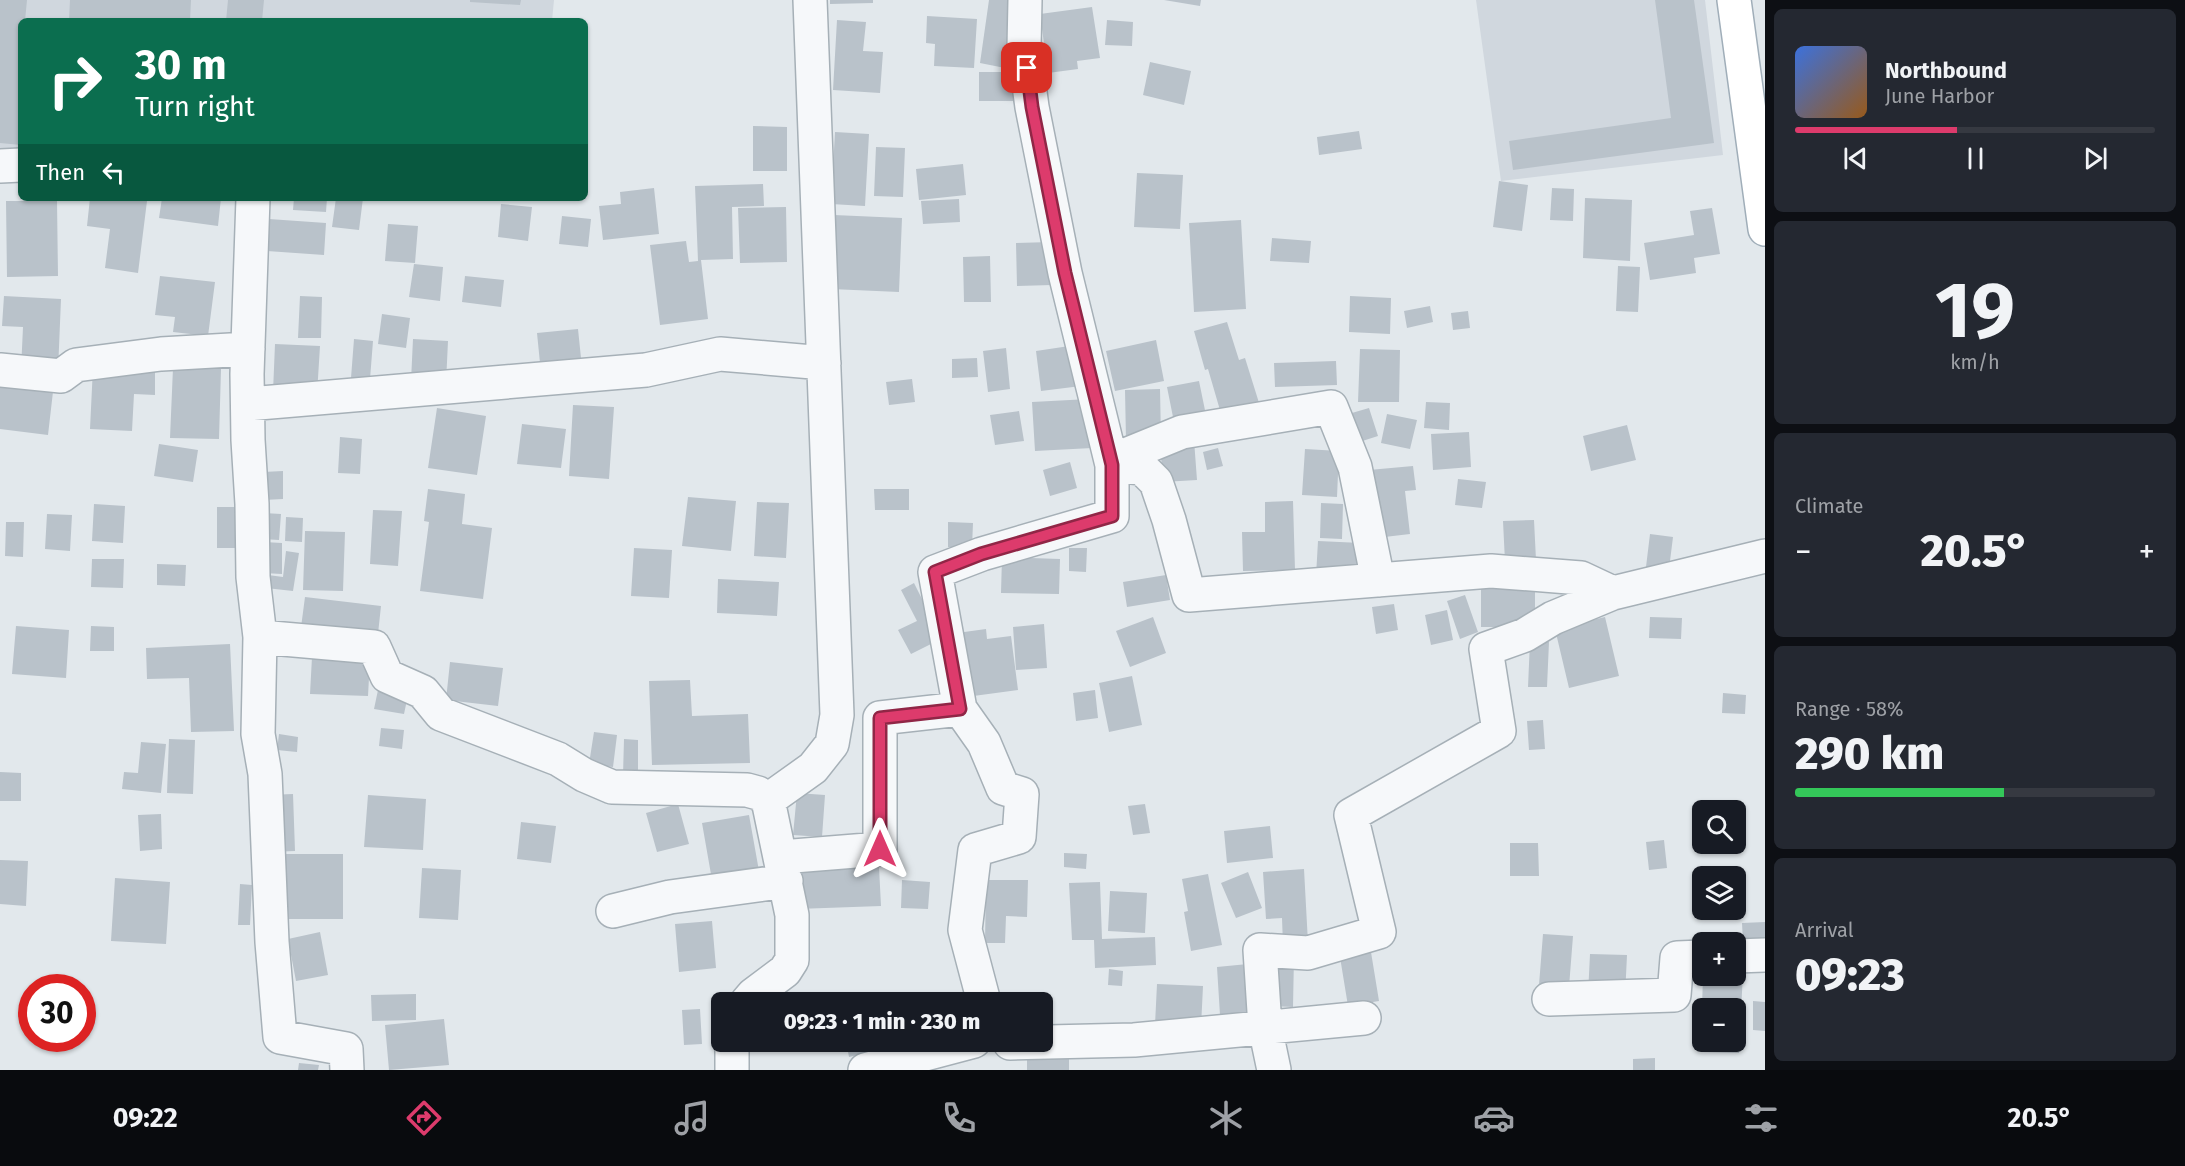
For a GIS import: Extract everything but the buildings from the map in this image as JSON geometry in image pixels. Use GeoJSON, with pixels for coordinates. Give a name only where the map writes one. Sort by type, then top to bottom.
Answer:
{"type":"FeatureCollection","features":[{"type":"Feature","properties":{"kind":"main road"},"geometry":{"type":"LineString","coordinates":[[1734,0],[1765,229]]}},
{"type":"Feature","properties":{"kind":"street"},"geometry":{"type":"LineString","coordinates":[[768,800],[813,768],[832,744],[837,715],[810,0]]}},
{"type":"Feature","properties":{"kind":"street"},"geometry":{"type":"LineString","coordinates":[[981,992],[965,930],[975,850],[1018,837],[1022,794],[1003,788],[984,743],[960,709],[935,572],[981,554],[1112,516],[1111,463],[1065,273],[1032,107],[1024,48],[1025,0]]}},
{"type":"Feature","properties":{"kind":"street"},"geometry":{"type":"LineString","coordinates":[[0,166],[18,165]]}},
{"type":"Feature","properties":{"kind":"street"},"geometry":{"type":"LineString","coordinates":[[253,201],[248,404],[253,578],[260,637],[258,734],[265,774],[272,942],[280,1037],[346,1049],[347,1070]]}},
{"type":"Feature","properties":{"kind":"street"},"geometry":{"type":"LineString","coordinates":[[0,370],[61,376],[76,365],[161,354],[248,349]]}},
{"type":"Feature","properties":{"kind":"street"},"geometry":{"type":"LineString","coordinates":[[248,404],[646,370],[720,354],[824,363]]}},
{"type":"Feature","properties":{"kind":"street"},"geometry":{"type":"LineString","coordinates":[[1111,463],[1182,432],[1330,407],[1355,467],[1378,580]]}},
{"type":"Feature","properties":{"kind":"street"},"geometry":{"type":"LineString","coordinates":[[1111,463],[1142,468],[1156,482],[1189,595],[1491,571],[1581,578],[1613,593]]}},
{"type":"Feature","properties":{"kind":"street"},"geometry":{"type":"LineString","coordinates":[[1274,1070],[1265,1028],[1260,950],[1308,953],[1379,932],[1351,815],[1498,731],[1486,649],[1525,635],[1552,618],[1613,593],[1765,556]]}},
{"type":"Feature","properties":{"kind":"street"},"geometry":{"type":"LineString","coordinates":[[260,637],[374,647],[387,676],[423,692],[441,714],[558,759],[584,775],[612,787],[747,790],[758,793],[768,800],[792,915],[792,960],[785,970],[757,992]]}},
{"type":"Feature","properties":{"kind":"street"},"geometry":{"type":"LineString","coordinates":[[613,911],[784,869],[880,849],[880,718],[960,709]]}},
{"type":"Feature","properties":{"kind":"street"},"geometry":{"type":"LineString","coordinates":[[1746,956],[1765,955]]}},
{"type":"Feature","properties":{"kind":"street"},"geometry":{"type":"LineString","coordinates":[[1550,999],[1674,996],[1677,958],[1692,957]]}},
{"type":"Feature","properties":{"kind":"street"},"geometry":{"type":"LineString","coordinates":[[1053,1047],[1364,1018]]}},
{"type":"Feature","properties":{"kind":"street"},"geometry":{"type":"LineString","coordinates":[[732,1052],[732,1070]]}},
{"type":"Feature","properties":{"kind":"street"},"geometry":{"type":"LineString","coordinates":[[865,1070],[933,1052]]}},
{"type":"Feature","properties":{"kind":"shaded area"},"geometry":{"type":"Polygon","coordinates":[[[0,0],[554,0],[552,18],[18,18],[18,155],[0,155],[0,0]]]}},
{"type":"Feature","properties":{"kind":"shaded area"},"geometry":{"type":"Polygon","coordinates":[[[1476,0],[1705,0],[1723,155],[1501,181],[1476,0]]]}},
{"type":"Feature","properties":{"kind":"route"},"geometry":{"type":"LineString","coordinates":[[880,849],[880,718],[960,709],[935,572],[981,554],[1112,516],[1112,465],[1065,273],[1032,107],[1027,68]]}}]}
